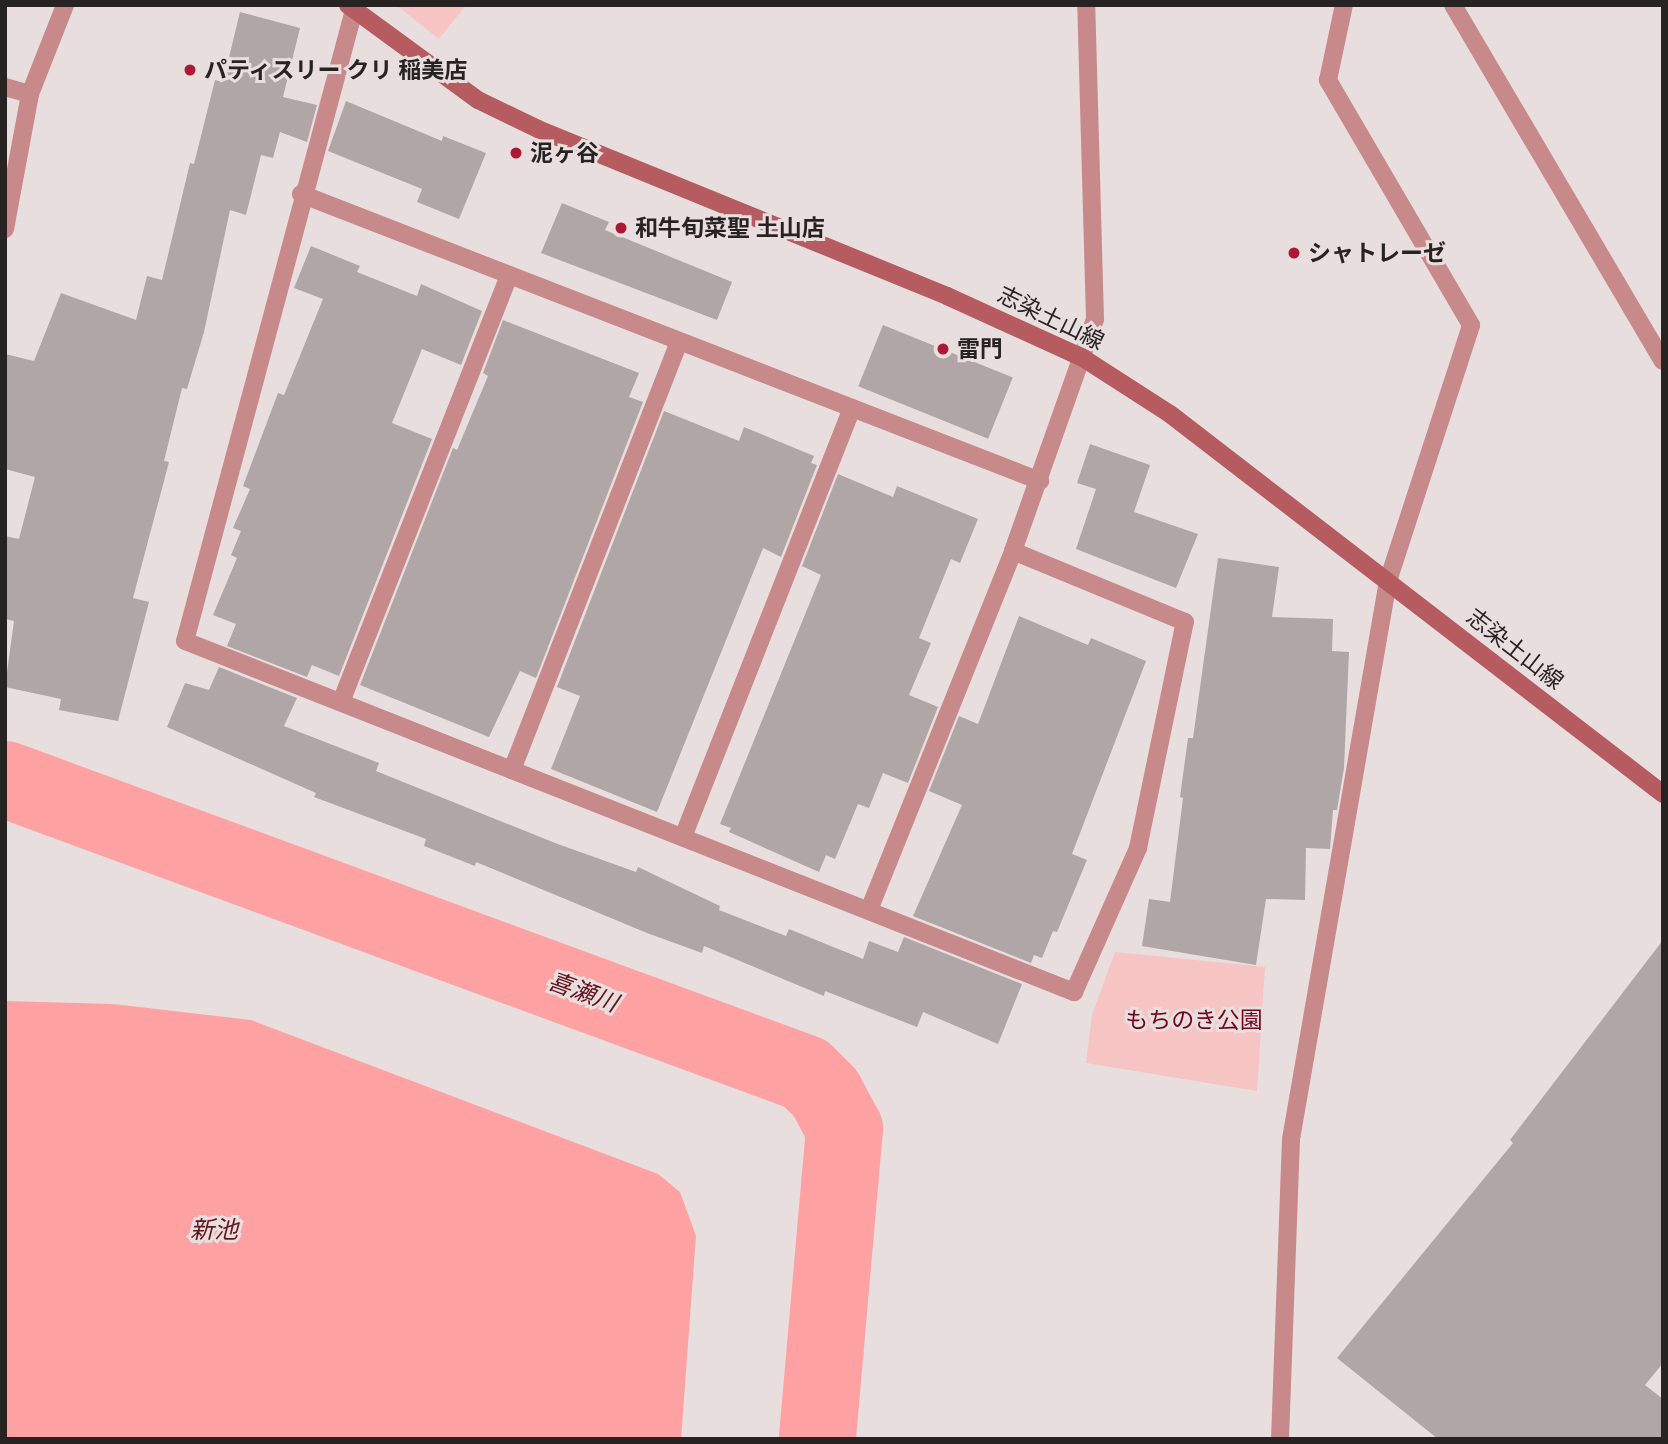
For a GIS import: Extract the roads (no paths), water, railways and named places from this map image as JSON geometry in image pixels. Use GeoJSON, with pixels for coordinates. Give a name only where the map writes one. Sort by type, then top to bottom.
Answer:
{"type":"FeatureCollection","features":[{"type":"Feature","properties":{"kind":"main road","name":"志染土山線"},"geometry":{"type":"LineString","coordinates":[[351,8],[478,100],[538,129],[947,296],[1083,358],[1170,414],[1663,794]]}},
{"type":"Feature","properties":{"kind":"street"},"geometry":{"type":"LineString","coordinates":[[5,229],[30,94],[65,5]]}},
{"type":"Feature","properties":{"kind":"street"},"geometry":{"type":"LineString","coordinates":[[869,910],[1040,481],[1095,319],[1086,5]]}},
{"type":"Feature","properties":{"kind":"street"},"geometry":{"type":"LineString","coordinates":[[1280,1439],[1291,1139],[1388,581],[1471,325],[1328,80],[1345,5]]}},
{"type":"Feature","properties":{"kind":"street"},"geometry":{"type":"LineString","coordinates":[[1453,5],[1663,362]]}},
{"type":"Feature","properties":{"kind":"street"},"geometry":{"type":"LineString","coordinates":[[351,8],[185,641],[1074,992],[1138,848],[1185,622],[1013,551]]}},
{"type":"Feature","properties":{"kind":"street"},"geometry":{"type":"LineString","coordinates":[[5,87],[30,94]]}},
{"type":"Feature","properties":{"kind":"street"},"geometry":{"type":"LineString","coordinates":[[301,194],[1040,481]]}},
{"type":"Feature","properties":{"kind":"street"},"geometry":{"type":"LineString","coordinates":[[341,702],[509,275]]}},
{"type":"Feature","properties":{"kind":"street"},"geometry":{"type":"LineString","coordinates":[[512,770],[679,341]]}},
{"type":"Feature","properties":{"kind":"street"},"geometry":{"type":"LineString","coordinates":[[683,837],[852,408]]}},
{"type":"Feature","properties":{"kind":"water","name":"新池"},"geometry":{"type":"Polygon","coordinates":[[[5,1001],[113,1004],[251,1020],[658,1174],[680,1192],[696,1236],[681,1439],[5,1439],[5,1001]]]}},
{"type":"Feature","properties":{"kind":"waterway","name":"喜瀬川"},"geometry":{"type":"LineString","coordinates":[[5,779],[805,1073],[825,1093],[844,1128],[817,1439]]}},
{"type":"Feature","properties":{"kind":"place","name":"パティスリー クリ 稲美店"},"geometry":{"type":"Point","coordinates":[190,70]}},
{"type":"Feature","properties":{"kind":"place","name":"泥ヶ谷"},"geometry":{"type":"Point","coordinates":[516,153]}},
{"type":"Feature","properties":{"kind":"place","name":"和牛旬菜聖 土山店"},"geometry":{"type":"Point","coordinates":[621,228]}},
{"type":"Feature","properties":{"kind":"place","name":"シャトレーゼ"},"geometry":{"type":"Point","coordinates":[1294,253]}},
{"type":"Feature","properties":{"kind":"place","name":"雷門"},"geometry":{"type":"Point","coordinates":[943,349]}},
{"type":"Feature","properties":{"kind":"park label","name":"もちのき公園"},"geometry":{"type":"Point","coordinates":[1194,1020]}}]}
